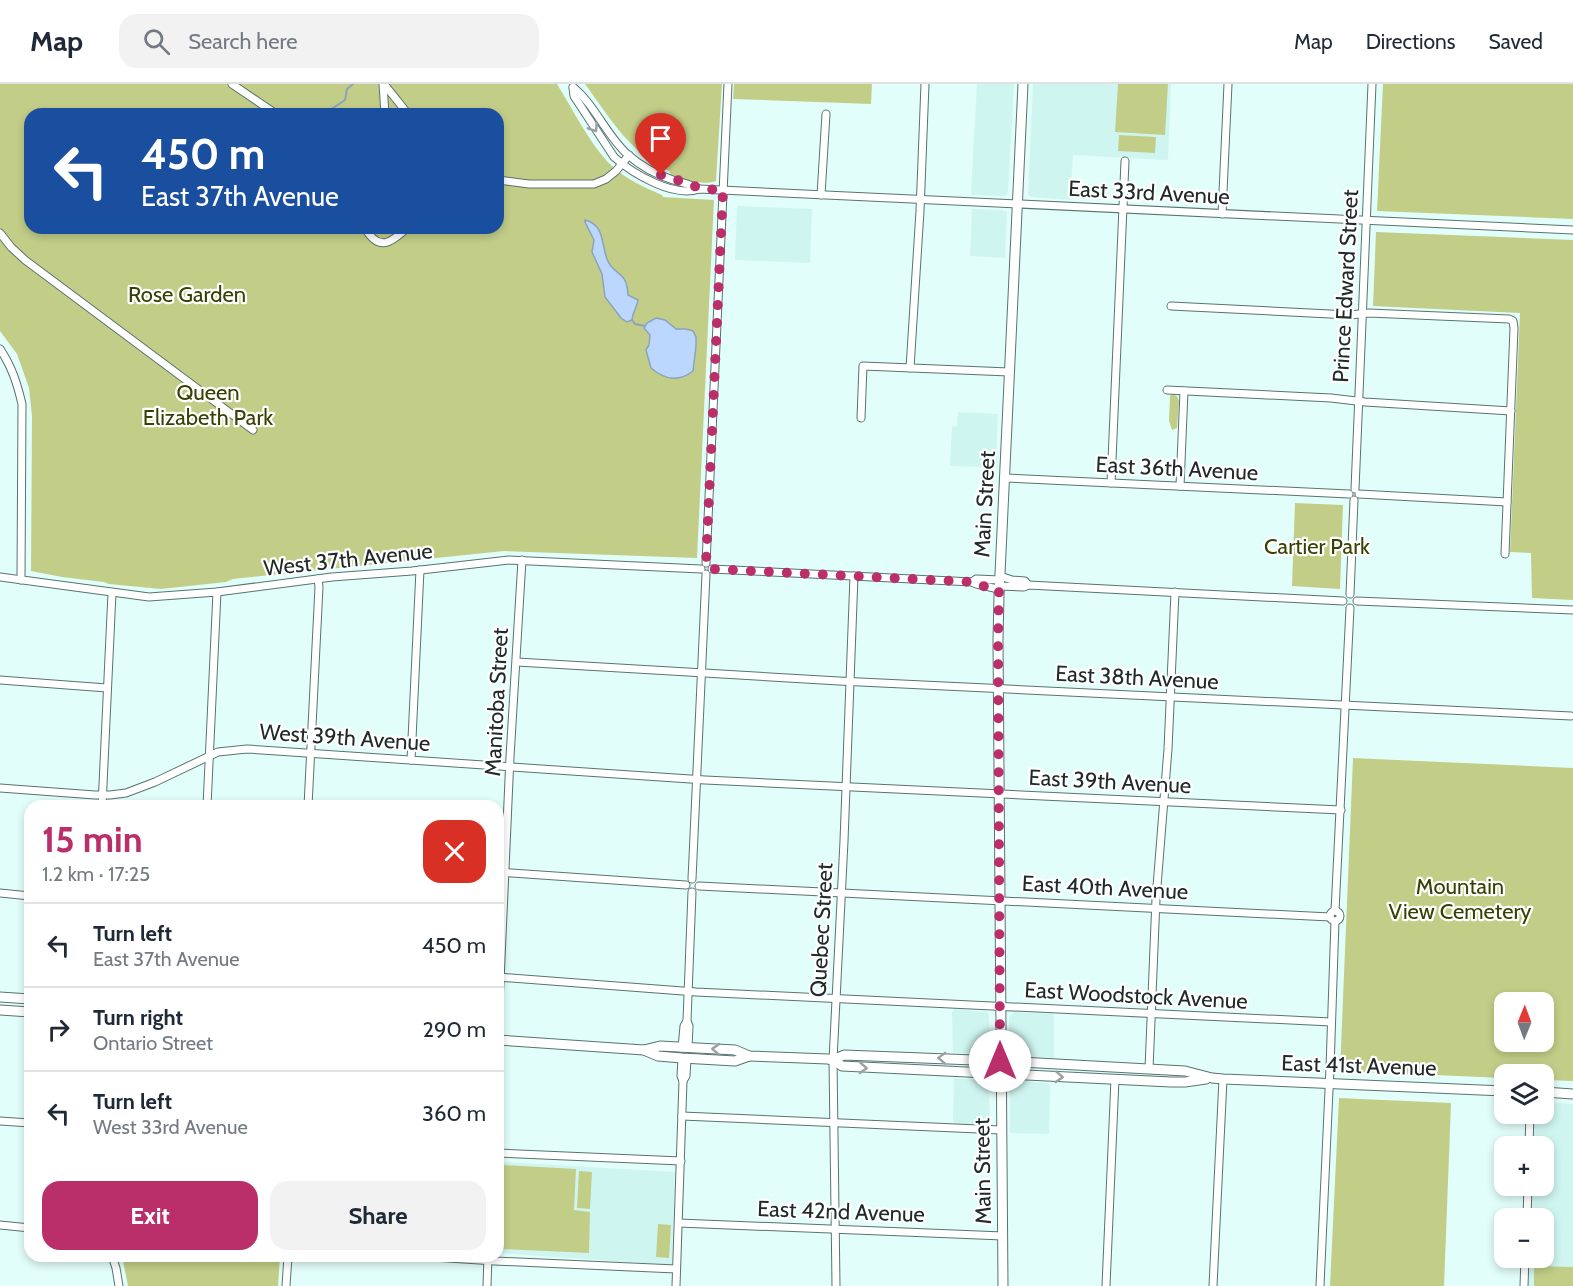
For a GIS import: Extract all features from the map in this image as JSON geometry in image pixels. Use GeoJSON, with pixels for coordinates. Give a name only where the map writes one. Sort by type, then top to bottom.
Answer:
{"type":"FeatureCollection","features":[{"type":"Feature","properties":{"kind":"main road","name":"Main Street"},"geometry":{"type":"LineString","coordinates":[[1003,1286],[1000,1074],[1000,583],[1023,84]]}},
{"type":"Feature","properties":{"kind":"main road"},"geometry":{"type":"LineString","coordinates":[[0,997],[24,999]]}},
{"type":"Feature","properties":{"kind":"main road"},"geometry":{"type":"LineString","coordinates":[[0,1010],[24,1012]]}},
{"type":"Feature","properties":{"kind":"main road"},"geometry":{"type":"LineString","coordinates":[[504,1040],[644,1050]]}},
{"type":"Feature","properties":{"kind":"main road","name":"East 41st Avenue"},"geometry":{"type":"LineString","coordinates":[[644,1050],[660,1046],[735,1050],[749,1056],[833,1060],[844,1055],[1000,1061],[1185,1071],[1218,1078],[1494,1091]]}},
{"type":"Feature","properties":{"kind":"main road","name":"East 41st Avenue"},"geometry":{"type":"LineString","coordinates":[[644,1050],[658,1056],[735,1061],[749,1056]]}},
{"type":"Feature","properties":{"kind":"main road","name":"East 41st Avenue"},"geometry":{"type":"LineString","coordinates":[[833,1060],[842,1066],[1000,1074],[1185,1082],[1218,1078]]}},
{"type":"Feature","properties":{"kind":"main road"},"geometry":{"type":"LineString","coordinates":[[1554,1093],[1573,1094]]}},
{"type":"Feature","properties":{"kind":"street"},"geometry":{"type":"LineString","coordinates":[[232,84],[267,108]]}},
{"type":"Feature","properties":{"kind":"street"},"geometry":{"type":"LineString","coordinates":[[384,84],[385,108]]}},
{"type":"Feature","properties":{"kind":"street"},"geometry":{"type":"LineString","coordinates":[[384,84],[403,108]]}},
{"type":"Feature","properties":{"kind":"street"},"geometry":{"type":"LineString","coordinates":[[910,368],[921,200],[925,84]]}},
{"type":"Feature","properties":{"kind":"street"},"geometry":{"type":"LineString","coordinates":[[1222,214],[1228,84]]}},
{"type":"Feature","properties":{"kind":"street","name":"Prince Edward Street"},"geometry":{"type":"LineString","coordinates":[[1350,594],[1372,84]]}},
{"type":"Feature","properties":{"kind":"street"},"geometry":{"type":"LineString","coordinates":[[572,86],[581,93],[616,142],[629,155],[644,167],[699,189]]}},
{"type":"Feature","properties":{"kind":"street"},"geometry":{"type":"LineString","coordinates":[[572,86],[574,96],[592,126],[614,157],[622,164]]}},
{"type":"Feature","properties":{"kind":"street"},"geometry":{"type":"LineString","coordinates":[[692,879],[728,88]]}},
{"type":"Feature","properties":{"kind":"street"},"geometry":{"type":"LineString","coordinates":[[821,195],[826,114]]}},
{"type":"Feature","properties":{"kind":"street"},"geometry":{"type":"LineString","coordinates":[[504,181],[529,184],[594,184],[618,169],[629,155]]}},
{"type":"Feature","properties":{"kind":"street"},"geometry":{"type":"LineString","coordinates":[[1111,483],[1125,161]]}},
{"type":"Feature","properties":{"kind":"street","name":"East 33rd Avenue"},"geometry":{"type":"LineString","coordinates":[[622,164],[656,183],[691,192],[699,189],[723,190],[1573,230]]}},
{"type":"Feature","properties":{"kind":"street"},"geometry":{"type":"LineString","coordinates":[[0,233],[24,260],[253,429]]}},
{"type":"Feature","properties":{"kind":"street"},"geometry":{"type":"LineString","coordinates":[[368,234],[377,242],[383,243],[399,236]]}},
{"type":"Feature","properties":{"kind":"street"},"geometry":{"type":"LineString","coordinates":[[1171,306],[1514,321],[1505,554]]}},
{"type":"Feature","properties":{"kind":"street"},"geometry":{"type":"LineString","coordinates":[[0,349],[9,361],[16,378],[22,404],[21,580]]}},
{"type":"Feature","properties":{"kind":"street"},"geometry":{"type":"LineString","coordinates":[[861,418],[863,366],[1009,372]]}},
{"type":"Feature","properties":{"kind":"street"},"geometry":{"type":"LineString","coordinates":[[1167,390],[1331,398],[1511,411]]}},
{"type":"Feature","properties":{"kind":"street"},"geometry":{"type":"LineString","coordinates":[[1180,486],[1184,391]]}},
{"type":"Feature","properties":{"kind":"street","name":"East 36th Avenue"},"geometry":{"type":"LineString","coordinates":[[1005,478],[1507,502]]}},
{"type":"Feature","properties":{"kind":"street","name":"West 37th Avenue"},"geometry":{"type":"LineString","coordinates":[[0,577],[149,597],[217,592],[472,563],[522,560],[972,582],[976,579],[1024,587],[1028,585],[1343,601]]}},
{"type":"Feature","properties":{"kind":"street","name":"Manitoba Street"},"geometry":{"type":"LineString","coordinates":[[504,837],[522,560]]}},
{"type":"Feature","properties":{"kind":"street"},"geometry":{"type":"LineString","coordinates":[[411,760],[420,570]]}},
{"type":"Feature","properties":{"kind":"street","name":"Quebec Street"},"geometry":{"type":"LineString","coordinates":[[836,1286],[833,1060],[854,576]]}},
{"type":"Feature","properties":{"kind":"street"},"geometry":{"type":"LineString","coordinates":[[308,800],[318,579]]}},
{"type":"Feature","properties":{"kind":"street"},"geometry":{"type":"LineString","coordinates":[[207,800],[217,592]]}},
{"type":"Feature","properties":{"kind":"street"},"geometry":{"type":"LineString","coordinates":[[1149,1069],[1175,592]]}},
{"type":"Feature","properties":{"kind":"street"},"geometry":{"type":"LineString","coordinates":[[102,800],[112,593]]}},
{"type":"Feature","properties":{"kind":"street"},"geometry":{"type":"LineString","coordinates":[[1350,608],[1343,601],[1346,596],[1350,594],[1357,601]]}},
{"type":"Feature","properties":{"kind":"street"},"geometry":{"type":"LineString","coordinates":[[1350,608],[1354,607],[1357,601]]}},
{"type":"Feature","properties":{"kind":"street"},"geometry":{"type":"LineString","coordinates":[[1357,601],[1573,610]]}},
{"type":"Feature","properties":{"kind":"street"},"geometry":{"type":"LineString","coordinates":[[1320,1286],[1329,1083],[1333,916],[1341,810],[1350,608]]}},
{"type":"Feature","properties":{"kind":"street","name":"East 38th Avenue"},"geometry":{"type":"LineString","coordinates":[[517,662],[702,674],[1571,716]]}},
{"type":"Feature","properties":{"kind":"street"},"geometry":{"type":"LineString","coordinates":[[0,680],[108,688]]}},
{"type":"Feature","properties":{"kind":"street","name":"West 39th Avenue"},"geometry":{"type":"LineString","coordinates":[[0,788],[102,795],[126,793],[155,783],[218,752],[247,749],[697,780]]}},
{"type":"Feature","properties":{"kind":"street","name":"East 39th Avenue"},"geometry":{"type":"LineString","coordinates":[[697,780],[1341,810]]}},
{"type":"Feature","properties":{"kind":"street"},"geometry":{"type":"LineString","coordinates":[[504,872],[686,885]]}},
{"type":"Feature","properties":{"kind":"street"},"geometry":{"type":"LineString","coordinates":[[692,879],[688,880],[686,885],[687,890],[692,892]]}},
{"type":"Feature","properties":{"kind":"street"},"geometry":{"type":"LineString","coordinates":[[692,879],[696,880],[699,886],[692,892]]}},
{"type":"Feature","properties":{"kind":"street","name":"East 40th Avenue"},"geometry":{"type":"LineString","coordinates":[[699,886],[1333,916]]}},
{"type":"Feature","properties":{"kind":"street"},"geometry":{"type":"LineString","coordinates":[[685,1048],[684,1026],[687,1021],[692,892]]}},
{"type":"Feature","properties":{"kind":"street"},"geometry":{"type":"LineString","coordinates":[[0,893],[24,895]]}},
{"type":"Feature","properties":{"kind":"street","name":"East Woodstock Avenue"},"geometry":{"type":"LineString","coordinates":[[504,977],[688,991],[1331,1022]]}},
{"type":"Feature","properties":{"kind":"street"},"geometry":{"type":"LineString","coordinates":[[676,1286],[683,1081],[681,1076],[685,1058]]}},
{"type":"Feature","properties":{"kind":"street"},"geometry":{"type":"LineString","coordinates":[[1213,1286],[1218,1078]]}},
{"type":"Feature","properties":{"kind":"street"},"geometry":{"type":"LineString","coordinates":[[1106,1286],[1115,1079]]}},
{"type":"Feature","properties":{"kind":"street"},"geometry":{"type":"LineString","coordinates":[[682,1116],[1001,1130]]}},
{"type":"Feature","properties":{"kind":"street"},"geometry":{"type":"LineString","coordinates":[[0,1121],[24,1123]]}},
{"type":"Feature","properties":{"kind":"street"},"geometry":{"type":"LineString","coordinates":[[504,1153],[681,1161]]}},
{"type":"Feature","properties":{"kind":"street","name":"East 42nd Avenue"},"geometry":{"type":"LineString","coordinates":[[679,1223],[1003,1236]]}},
{"type":"Feature","properties":{"kind":"street"},"geometry":{"type":"LineString","coordinates":[[0,1225],[24,1227]]}},
{"type":"Feature","properties":{"kind":"street"},"geometry":{"type":"LineString","coordinates":[[504,1259],[676,1269]]}},
{"type":"Feature","properties":{"kind":"street"},"geometry":{"type":"LineString","coordinates":[[114,1262],[119,1286]]}},
{"type":"Feature","properties":{"kind":"street"},"geometry":{"type":"LineString","coordinates":[[286,1286],[288,1262]]}},
{"type":"Feature","properties":{"kind":"street"},"geometry":{"type":"LineString","coordinates":[[487,1286],[488,1262]]}},
{"type":"Feature","properties":{"kind":"street"},"geometry":{"type":"LineString","coordinates":[[1524,1286],[1525,1268]]}},
{"type":"Feature","properties":{"kind":"shaded area"},"geometry":{"type":"Polygon","coordinates":[[[977,84],[1014,84],[1008,191],[1004,196],[972,195],[971,192],[977,84]]]}},
{"type":"Feature","properties":{"kind":"shaded area"},"geometry":{"type":"Polygon","coordinates":[[[1033,84],[1171,84],[1168,160],[1073,155],[1070,200],[1031,197],[1028,195],[1033,84]]]}},
{"type":"Feature","properties":{"kind":"shaded area"},"geometry":{"type":"Polygon","coordinates":[[[737,206],[812,209],[810,263],[735,260],[737,206]]]}},
{"type":"Feature","properties":{"kind":"shaded area"},"geometry":{"type":"Polygon","coordinates":[[[972,209],[1007,212],[1005,258],[970,256],[972,209]]]}},
{"type":"Feature","properties":{"kind":"shaded area"},"geometry":{"type":"Polygon","coordinates":[[[585,220],[596,226],[610,264],[625,281],[628,295],[638,300],[632,320],[627,322],[621,318],[605,297],[602,274],[592,252],[594,240],[585,220]]]}},
{"type":"Feature","properties":{"kind":"shaded area"},"geometry":{"type":"Polygon","coordinates":[[[656,318],[665,320],[676,329],[693,331],[696,346],[693,371],[688,375],[672,378],[651,368],[646,350],[650,335],[644,328],[647,323],[656,318]]]}},
{"type":"Feature","properties":{"kind":"shaded area"},"geometry":{"type":"Polygon","coordinates":[[[958,412],[998,414],[996,454],[998,467],[950,466],[952,426],[957,426],[958,412]]]}},
{"type":"Feature","properties":{"kind":"shaded area"},"geometry":{"type":"Polygon","coordinates":[[[954,1009],[987,1012],[990,1048],[988,1053],[953,1053],[952,1013],[954,1009]]]}},
{"type":"Feature","properties":{"kind":"shaded area"},"geometry":{"type":"Polygon","coordinates":[[[1014,1012],[1054,1014],[1054,1058],[1012,1055],[1009,1050],[1009,1017],[1014,1012]]]}},
{"type":"Feature","properties":{"kind":"shaded area"},"geometry":{"type":"Polygon","coordinates":[[[954,1078],[989,1083],[990,1120],[988,1124],[984,1126],[955,1125],[953,1119],[954,1078]]]}},
{"type":"Feature","properties":{"kind":"shaded area"},"geometry":{"type":"Polygon","coordinates":[[[1015,1081],[1048,1083],[1050,1086],[1049,1134],[1010,1133],[1010,1087],[1015,1081]]]}},
{"type":"Feature","properties":{"kind":"shaded area"},"geometry":{"type":"Polygon","coordinates":[[[1554,1103],[1573,1104],[1573,1286],[1528,1286],[1529,1268],[1554,1268],[1554,1208],[1531,1208],[1531,1196],[1554,1196],[1554,1136],[1533,1136],[1534,1124],[1554,1124],[1554,1103]]]}},
{"type":"Feature","properties":{"kind":"shaded area"},"geometry":{"type":"Polygon","coordinates":[[[504,1162],[675,1172],[672,1265],[504,1253],[504,1162]]]}},
{"type":"Feature","properties":{"kind":"green space","name":"Queen Elizabeth Park"},"geometry":{"type":"Polygon","coordinates":[[[0,84],[557,84],[596,148],[622,174],[663,197],[714,200],[697,558],[504,551],[233,579],[226,582],[161,589],[109,584],[31,571],[32,416],[29,388],[17,354],[0,331],[0,84]]]}},
{"type":"Feature","properties":{"kind":"green space"},"geometry":{"type":"Polygon","coordinates":[[[585,84],[722,84],[716,181],[700,182],[671,175],[669,171],[631,144],[585,84]]]}},
{"type":"Feature","properties":{"kind":"green space"},"geometry":{"type":"Polygon","coordinates":[[[734,84],[872,84],[871,104],[733,99],[734,84]]]}},
{"type":"Feature","properties":{"kind":"green space"},"geometry":{"type":"Polygon","coordinates":[[[1118,84],[1168,84],[1165,135],[1115,132],[1118,84]]]}},
{"type":"Feature","properties":{"kind":"green space"},"geometry":{"type":"Polygon","coordinates":[[[1383,84],[1573,84],[1573,219],[1377,211],[1383,84]]]}},
{"type":"Feature","properties":{"kind":"green space"},"geometry":{"type":"Polygon","coordinates":[[[1119,135],[1156,137],[1155,153],[1118,151],[1119,135]]]}},
{"type":"Feature","properties":{"kind":"green space"},"geometry":{"type":"Polygon","coordinates":[[[1376,232],[1573,240],[1573,600],[1532,598],[1531,553],[1510,552],[1520,313],[1373,306],[1376,232]]]}},
{"type":"Feature","properties":{"kind":"green space"},"geometry":{"type":"Polygon","coordinates":[[[1172,394],[1177,396],[1179,401],[1177,428],[1172,430],[1169,421],[1172,394]]]}},
{"type":"Feature","properties":{"kind":"green space","name":"Cartier Park"},"geometry":{"type":"Polygon","coordinates":[[[1295,503],[1343,505],[1340,589],[1292,586],[1295,503]]]}},
{"type":"Feature","properties":{"kind":"green space","name":"Mountain View Cemetery"},"geometry":{"type":"Polygon","coordinates":[[[1353,758],[1573,768],[1573,1081],[1554,1080],[1554,1064],[1494,1064],[1494,1078],[1340,1071],[1353,758]]]}},
{"type":"Feature","properties":{"kind":"green space"},"geometry":{"type":"Polygon","coordinates":[[[1339,1098],[1451,1103],[1444,1286],[1330,1286],[1339,1098]]]}},
{"type":"Feature","properties":{"kind":"green space"},"geometry":{"type":"Polygon","coordinates":[[[504,1165],[576,1169],[574,1210],[590,1212],[589,1253],[504,1249],[504,1165]]]}},
{"type":"Feature","properties":{"kind":"green space"},"geometry":{"type":"Polygon","coordinates":[[[579,1171],[592,1172],[590,1209],[577,1208],[579,1171]]]}},
{"type":"Feature","properties":{"kind":"green space"},"geometry":{"type":"Polygon","coordinates":[[[658,1224],[671,1225],[669,1258],[656,1257],[658,1224]]]}},
{"type":"Feature","properties":{"kind":"green space"},"geometry":{"type":"Polygon","coordinates":[[[123,1262],[280,1262],[278,1286],[128,1286],[123,1262]]]}},
{"type":"Feature","properties":{"kind":"green space"},"geometry":{"type":"Polygon","coordinates":[[[1573,1267],[1573,1286],[1534,1286],[1534,1268],[1573,1267]]]}},
{"type":"Feature","properties":{"kind":"waterway"},"geometry":{"type":"LineString","coordinates":[[333,108],[345,100],[347,89],[353,84]]}},
{"type":"Feature","properties":{"kind":"waterway"},"geometry":{"type":"LineString","coordinates":[[632,320],[635,324],[645,326]]}},
{"type":"Feature","properties":{"kind":"route"},"geometry":{"type":"LineString","coordinates":[[661,175],[699,189],[723,190],[706,563],[712,569],[972,582],[999,590],[1000,1061]]}},
{"type":"Feature","properties":{"kind":"park label","name":"Rose Garden"},"geometry":{"type":"Point","coordinates":[187,294]}}]}
